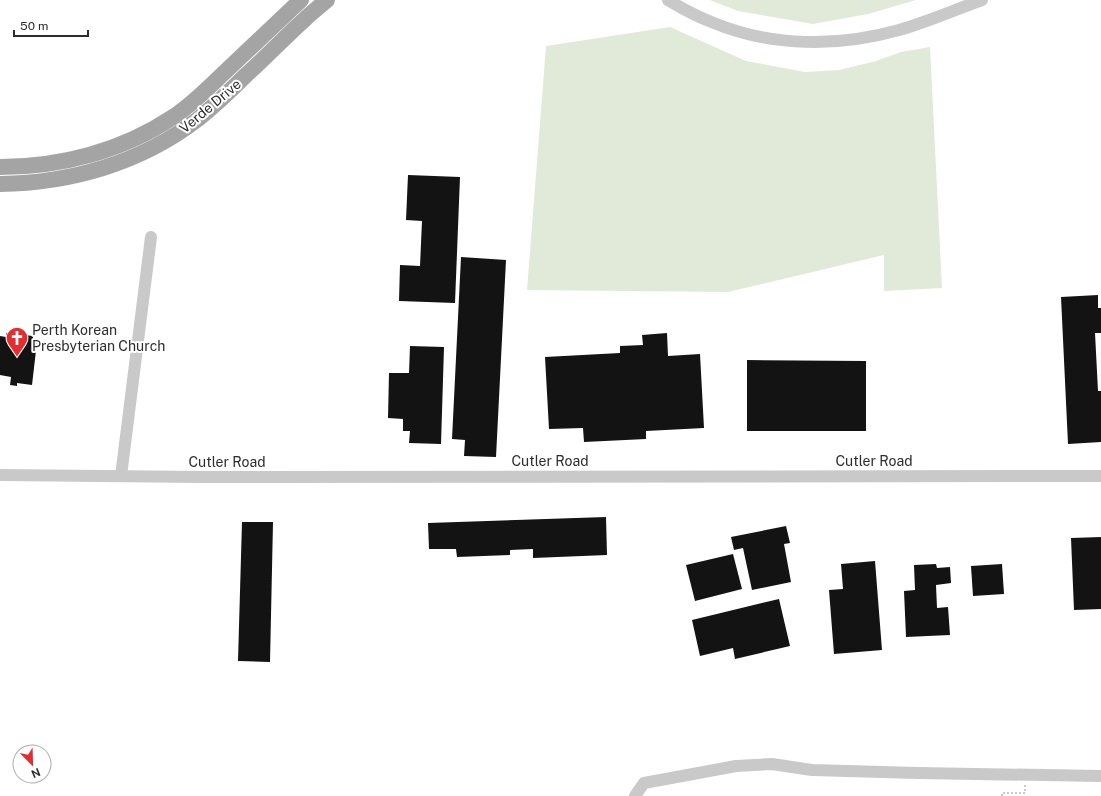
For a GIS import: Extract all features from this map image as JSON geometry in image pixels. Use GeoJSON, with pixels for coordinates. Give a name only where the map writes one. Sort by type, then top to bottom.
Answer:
{"type":"FeatureCollection","features":[{"type":"Feature","properties":{"kind":"main road","name":"Verde Drive"},"geometry":{"type":"LineString","coordinates":[[0,167],[47,164],[86,156],[122,144],[157,127],[174,117],[205,92],[301,0]]}},
{"type":"Feature","properties":{"kind":"main road","name":"Verde Drive"},"geometry":{"type":"LineString","coordinates":[[0,184],[68,178],[99,170],[146,151],[172,137],[197,119],[244,78],[305,19],[327,0]]}},
{"type":"Feature","properties":{"kind":"street"},"geometry":{"type":"LineString","coordinates":[[668,0],[696,16],[733,30],[771,39],[810,42],[847,40],[882,34],[917,24],[982,0]]}},
{"type":"Feature","properties":{"kind":"street"},"geometry":{"type":"LineString","coordinates":[[121,476],[151,237]]}},
{"type":"Feature","properties":{"kind":"street","name":"Cutler Road"},"geometry":{"type":"LineString","coordinates":[[0,475],[1101,476]]}},
{"type":"Feature","properties":{"kind":"street"},"geometry":{"type":"LineString","coordinates":[[635,796],[644,783],[743,765],[772,764],[812,770],[1101,776]]}},
{"type":"Feature","properties":{"kind":"path"},"geometry":{"type":"LineString","coordinates":[[1002,796],[1002,793],[1025,793],[1025,775]]}},
{"type":"Feature","properties":{"kind":"green space"},"geometry":{"type":"Polygon","coordinates":[[[710,0],[916,0],[868,14],[813,24],[738,11],[710,0]]]}},
{"type":"Feature","properties":{"kind":"green space"},"geometry":{"type":"Polygon","coordinates":[[[670,27],[746,61],[805,72],[839,70],[876,61],[901,52],[930,47],[942,288],[884,291],[884,255],[728,292],[527,290],[546,46],[670,27]]]}},
{"type":"Feature","properties":{"kind":"building"},"geometry":{"type":"Polygon","coordinates":[[[408,175],[460,177],[455,303],[399,301],[400,265],[420,266],[422,221],[406,220],[408,175]]]}},
{"type":"Feature","properties":{"kind":"building"},"geometry":{"type":"Polygon","coordinates":[[[461,257],[506,260],[496,457],[464,456],[465,440],[452,439],[461,257]]]}},
{"type":"Feature","properties":{"kind":"building"},"geometry":{"type":"Polygon","coordinates":[[[1098,295],[1098,308],[1101,308],[1101,333],[1095,333],[1098,391],[1101,391],[1101,442],[1068,444],[1061,297],[1098,295]]]}},
{"type":"Feature","properties":{"kind":"building","name":"Perth Korean Presbyterian Church"},"geometry":{"type":"Polygon","coordinates":[[[6,333],[33,336],[33,341],[37,342],[32,385],[17,383],[17,386],[10,385],[11,377],[0,375],[0,336],[6,337],[6,333]]]}},
{"type":"Feature","properties":{"kind":"building"},"geometry":{"type":"Polygon","coordinates":[[[667,333],[668,356],[700,354],[704,428],[646,431],[646,439],[584,442],[583,428],[549,429],[545,357],[620,353],[620,346],[643,345],[642,335],[667,333]]]}},
{"type":"Feature","properties":{"kind":"building"},"geometry":{"type":"Polygon","coordinates":[[[410,346],[444,347],[441,444],[409,443],[410,431],[403,431],[403,419],[388,418],[389,373],[409,373],[410,346]]]}},
{"type":"Feature","properties":{"kind":"building"},"geometry":{"type":"Polygon","coordinates":[[[747,360],[866,361],[866,431],[747,431],[747,360]]]}},
{"type":"Feature","properties":{"kind":"building"},"geometry":{"type":"Polygon","coordinates":[[[606,517],[607,555],[533,558],[533,549],[510,550],[510,555],[457,557],[456,549],[429,549],[428,523],[606,517]]]}},
{"type":"Feature","properties":{"kind":"building"},"geometry":{"type":"Polygon","coordinates":[[[242,522],[273,522],[270,662],[238,661],[242,522]]]}},
{"type":"Feature","properties":{"kind":"building"},"geometry":{"type":"Polygon","coordinates":[[[786,526],[790,543],[784,544],[791,582],[752,590],[743,548],[734,550],[731,537],[786,526]]]}},
{"type":"Feature","properties":{"kind":"building"},"geometry":{"type":"Polygon","coordinates":[[[1101,537],[1101,609],[1074,610],[1071,538],[1101,537]]]}},
{"type":"Feature","properties":{"kind":"building"},"geometry":{"type":"Polygon","coordinates":[[[733,554],[742,589],[695,601],[686,565],[733,554]]]}},
{"type":"Feature","properties":{"kind":"building"},"geometry":{"type":"Polygon","coordinates":[[[875,561],[882,650],[834,654],[829,590],[843,589],[841,564],[875,561]]]}},
{"type":"Feature","properties":{"kind":"building"},"geometry":{"type":"Polygon","coordinates":[[[936,564],[937,568],[950,567],[951,583],[936,585],[937,608],[948,607],[950,635],[906,637],[904,591],[915,590],[914,565],[936,564]]]}},
{"type":"Feature","properties":{"kind":"building"},"geometry":{"type":"Polygon","coordinates":[[[1002,564],[1004,594],[973,596],[971,566],[1002,564]]]}},
{"type":"Feature","properties":{"kind":"building"},"geometry":{"type":"Polygon","coordinates":[[[779,599],[790,646],[735,659],[733,648],[700,656],[692,620],[779,599]]]}},
{"type":"Feature","properties":{"kind":"place","name":"Perth Korean Presbyterian Church"},"geometry":{"type":"Point","coordinates":[17,358]}}]}
